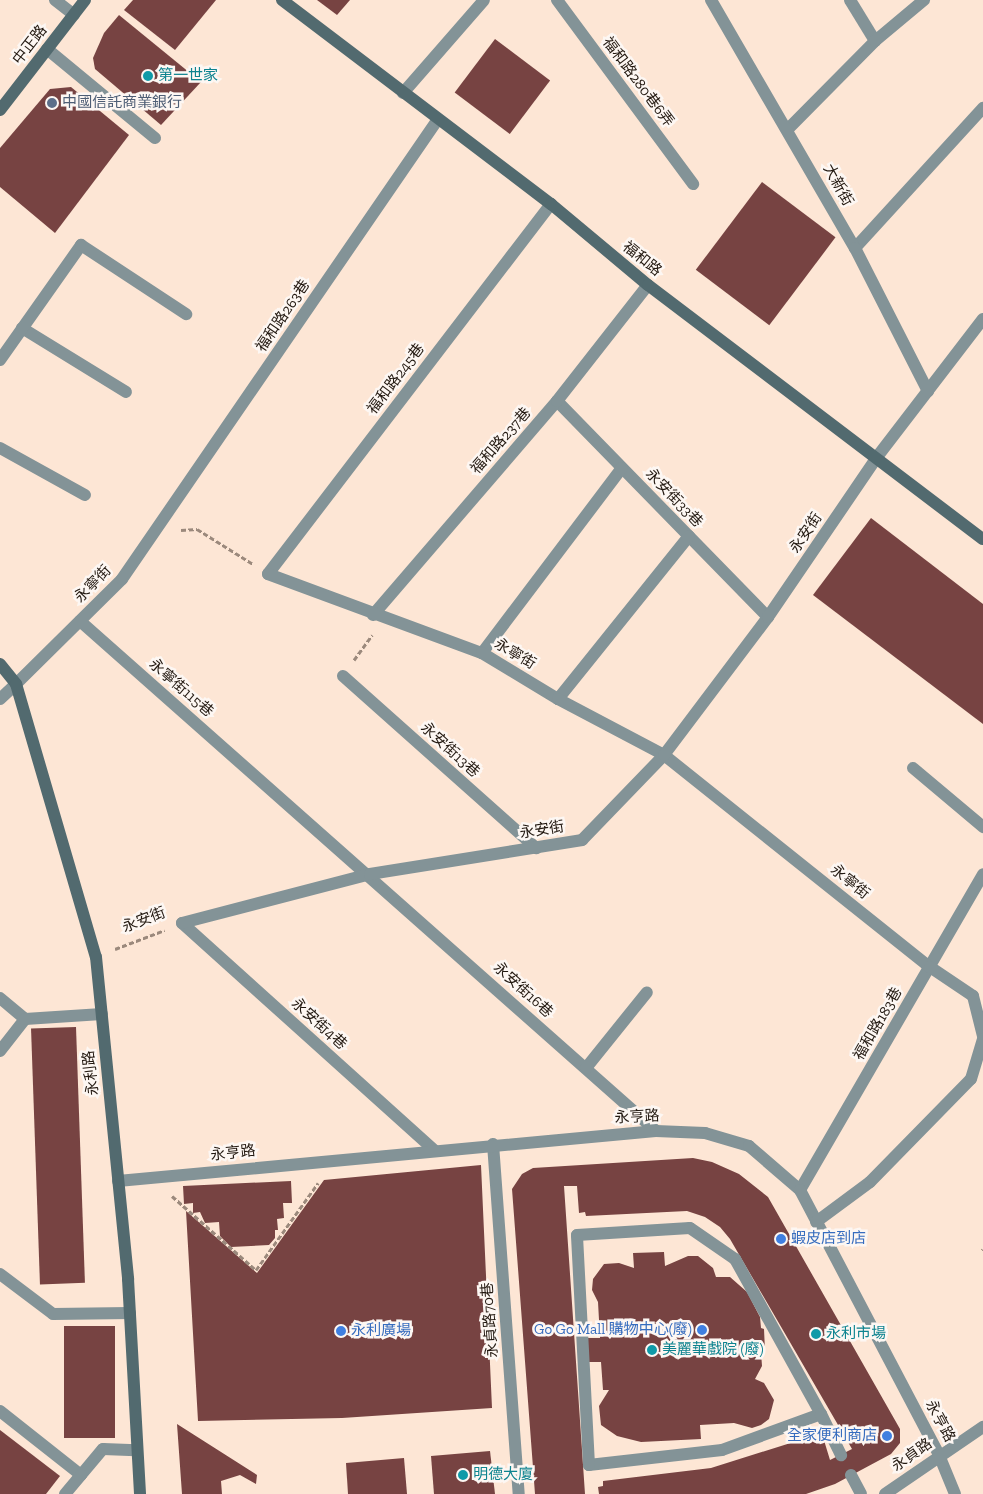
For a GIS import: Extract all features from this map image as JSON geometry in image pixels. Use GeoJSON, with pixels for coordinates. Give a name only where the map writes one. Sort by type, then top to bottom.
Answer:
{"type":"FeatureCollection","features":[{"type":"Feature","properties":{"kind":"street"},"geometry":{"type":"LineString","coordinates":[[54,0],[74,14]]}},
{"type":"Feature","properties":{"kind":"street","name":"中正路"},"geometry":{"type":"LineString","coordinates":[[0,110],[85,0]]}},
{"type":"Feature","properties":{"kind":"street","name":"福和路"},"geometry":{"type":"LineString","coordinates":[[282,0],[550,204],[648,285],[983,539]]}},
{"type":"Feature","properties":{"kind":"street"},"geometry":{"type":"LineString","coordinates":[[403,93],[484,0]]}},
{"type":"Feature","properties":{"kind":"street","name":"福和路280巷6弄"},"geometry":{"type":"LineString","coordinates":[[557,0],[693,184]]}},
{"type":"Feature","properties":{"kind":"street","name":"大新街"},"geometry":{"type":"LineString","coordinates":[[711,0],[788,129],[855,248],[928,391]]}},
{"type":"Feature","properties":{"kind":"street"},"geometry":{"type":"LineString","coordinates":[[850,0],[875,41]]}},
{"type":"Feature","properties":{"kind":"street"},"geometry":{"type":"LineString","coordinates":[[788,129],[875,41],[924,0]]}},
{"type":"Feature","properties":{"kind":"street"},"geometry":{"type":"LineString","coordinates":[[47,49],[155,138]]}},
{"type":"Feature","properties":{"kind":"street"},"geometry":{"type":"LineString","coordinates":[[855,248],[983,108]]}},
{"type":"Feature","properties":{"kind":"street","name":"福和路263巷"},"geometry":{"type":"LineString","coordinates":[[155,531],[438,119]]}},
{"type":"Feature","properties":{"kind":"street","name":"福和路245巷"},"geometry":{"type":"LineString","coordinates":[[268,574],[550,204]]}},
{"type":"Feature","properties":{"kind":"street"},"geometry":{"type":"LineString","coordinates":[[0,360],[81,245],[186,314]]}},
{"type":"Feature","properties":{"kind":"street","name":"福和路237巷"},"geometry":{"type":"LineString","coordinates":[[379,616],[557,401],[648,285]]}},
{"type":"Feature","properties":{"kind":"street","name":"永安街"},"geometry":{"type":"LineString","coordinates":[[182,923],[370,874],[582,840],[664,755],[768,617],[877,457],[983,319]]}},
{"type":"Feature","properties":{"kind":"street"},"geometry":{"type":"LineString","coordinates":[[22,328],[126,392]]}},
{"type":"Feature","properties":{"kind":"street","name":"永安街33巷"},"geometry":{"type":"LineString","coordinates":[[557,401],[768,617]]}},
{"type":"Feature","properties":{"kind":"street"},"geometry":{"type":"LineString","coordinates":[[0,448],[85,495]]}},
{"type":"Feature","properties":{"kind":"street"},"geometry":{"type":"LineString","coordinates":[[482,653],[622,468]]}},
{"type":"Feature","properties":{"kind":"street","name":"永寧街"},"geometry":{"type":"LineString","coordinates":[[0,699],[122,579],[155,531]]}},
{"type":"Feature","properties":{"kind":"street"},"geometry":{"type":"LineString","coordinates":[[558,700],[689,536]]}},
{"type":"Feature","properties":{"kind":"street","name":"永寧街"},"geometry":{"type":"LineString","coordinates":[[268,574],[482,653],[558,700],[664,755],[930,967],[973,996],[983,1037],[971,1079],[870,1182],[816,1222]]}},
{"type":"Feature","properties":{"kind":"street","name":"永寧街115巷"},"geometry":{"type":"LineString","coordinates":[[80,621],[370,874]]}},
{"type":"Feature","properties":{"kind":"street","name":"永利路"},"geometry":{"type":"LineString","coordinates":[[0,664],[16,684],[96,956],[130,1313],[136,1450],[140,1494]]}},
{"type":"Feature","properties":{"kind":"street","name":"永安街13巷"},"geometry":{"type":"LineString","coordinates":[[343,676],[536,848]]}},
{"type":"Feature","properties":{"kind":"street"},"geometry":{"type":"LineString","coordinates":[[913,768],[983,827]]}},
{"type":"Feature","properties":{"kind":"street","name":"永安街16巷"},"geometry":{"type":"LineString","coordinates":[[370,874],[656,1131]]}},
{"type":"Feature","properties":{"kind":"street","name":"福和路183巷"},"geometry":{"type":"LineString","coordinates":[[800,1190],[983,874]]}},
{"type":"Feature","properties":{"kind":"street","name":"永安街4巷"},"geometry":{"type":"LineString","coordinates":[[182,923],[434,1150]]}},
{"type":"Feature","properties":{"kind":"street"},"geometry":{"type":"LineString","coordinates":[[586,1068],[647,992]]}},
{"type":"Feature","properties":{"kind":"street"},"geometry":{"type":"LineString","coordinates":[[0,998],[25,1019],[102,1014]]}},
{"type":"Feature","properties":{"kind":"street"},"geometry":{"type":"LineString","coordinates":[[0,1051],[25,1019]]}},
{"type":"Feature","properties":{"kind":"street","name":"永亨路"},"geometry":{"type":"LineString","coordinates":[[118,1181],[493,1144],[656,1131],[705,1133],[750,1146],[800,1190],[940,1455],[954,1494]]}},
{"type":"Feature","properties":{"kind":"street","name":"永貞路70巷"},"geometry":{"type":"LineString","coordinates":[[493,1144],[519,1494]]}},
{"type":"Feature","properties":{"kind":"street"},"geometry":{"type":"LineString","coordinates":[[821,1414],[722,1450],[589,1465],[577,1235],[690,1228],[735,1259],[821,1414],[841,1455]]}},
{"type":"Feature","properties":{"kind":"street"},"geometry":{"type":"LineString","coordinates":[[0,1274],[53,1314],[130,1313]]}},
{"type":"Feature","properties":{"kind":"street"},"geometry":{"type":"LineString","coordinates":[[0,1411],[81,1475]]}},
{"type":"Feature","properties":{"kind":"street","name":"永貞路"},"geometry":{"type":"LineString","coordinates":[[885,1494],[983,1427]]}},
{"type":"Feature","properties":{"kind":"street"},"geometry":{"type":"LineString","coordinates":[[65,1494],[103,1450],[136,1450]]}},
{"type":"Feature","properties":{"kind":"street"},"geometry":{"type":"LineString","coordinates":[[851,1475],[861,1494]]}},
{"type":"Feature","properties":{"kind":"path"},"geometry":{"type":"LineString","coordinates":[[155,531],[197,529],[268,574]]}},
{"type":"Feature","properties":{"kind":"path"},"geometry":{"type":"LineString","coordinates":[[343,676],[379,616]]}},
{"type":"Feature","properties":{"kind":"path","name":"永安街"},"geometry":{"type":"LineString","coordinates":[[96,956],[182,923]]}},
{"type":"Feature","properties":{"kind":"path"},"geometry":{"type":"LineString","coordinates":[[151,1178],[256,1270],[335,1159]]}},
{"type":"Feature","properties":{"kind":"building"},"geometry":{"type":"Polygon","coordinates":[[[133,0],[216,0],[175,50],[124,10],[133,0]]]}},
{"type":"Feature","properties":{"kind":"building"},"geometry":{"type":"Polygon","coordinates":[[[317,0],[350,0],[337,15],[317,0]]]}},
{"type":"Feature","properties":{"kind":"building","name":"第一世家"},"geometry":{"type":"Polygon","coordinates":[[[119,15],[201,82],[161,125],[95,69],[93,58],[104,33],[119,15]]]}},
{"type":"Feature","properties":{"kind":"building"},"geometry":{"type":"Polygon","coordinates":[[[495,39],[550,81],[510,134],[455,93],[495,39]]]}},
{"type":"Feature","properties":{"kind":"building"},"geometry":{"type":"Polygon","coordinates":[[[71,87],[129,135],[55,233],[0,187],[0,148],[50,89],[71,87]]]}},
{"type":"Feature","properties":{"kind":"building"},"geometry":{"type":"Polygon","coordinates":[[[762,182],[835,237],[769,325],[696,270],[762,182]]]}},
{"type":"Feature","properties":{"kind":"building"},"geometry":{"type":"Polygon","coordinates":[[[871,518],[983,604],[983,724],[813,595],[871,518]]]}},
{"type":"Feature","properties":{"kind":"building"},"geometry":{"type":"Polygon","coordinates":[[[76,1027],[85,1283],[40,1284],[31,1029],[76,1027]]]}},
{"type":"Feature","properties":{"kind":"building","name":"永利市場"},"geometry":{"type":"Polygon","coordinates":[[[693,1158],[712,1162],[739,1174],[768,1197],[900,1429],[900,1443],[891,1454],[835,1484],[806,1494],[599,1494],[598,1487],[603,1486],[603,1481],[711,1468],[816,1435],[817,1438],[823,1437],[830,1460],[852,1449],[730,1239],[720,1227],[705,1217],[687,1211],[586,1216],[585,1212],[579,1213],[577,1186],[564,1186],[585,1494],[535,1494],[512,1189],[522,1174],[533,1168],[693,1158]]]}},
{"type":"Feature","properties":{"kind":"building","name":"永利廣場"},"geometry":{"type":"Polygon","coordinates":[[[481,1165],[492,1408],[342,1418],[198,1421],[186,1211],[257,1273],[324,1180],[481,1165]]]}},
{"type":"Feature","properties":{"kind":"building"},"geometry":{"type":"Polygon","coordinates":[[[291,1181],[292,1203],[283,1203],[284,1218],[277,1219],[278,1230],[275,1230],[275,1238],[269,1245],[231,1247],[220,1236],[219,1222],[205,1223],[200,1212],[193,1213],[193,1203],[184,1204],[183,1186],[291,1181]]]}},
{"type":"Feature","properties":{"kind":"building"},"geometry":{"type":"Polygon","coordinates":[[[664,1252],[665,1266],[688,1256],[698,1256],[713,1268],[716,1277],[730,1277],[747,1292],[760,1317],[761,1328],[764,1329],[765,1351],[761,1352],[762,1366],[755,1379],[764,1383],[774,1400],[769,1419],[761,1425],[752,1428],[734,1423],[700,1425],[701,1439],[641,1442],[617,1436],[601,1425],[599,1406],[609,1390],[603,1390],[601,1362],[588,1362],[586,1338],[600,1338],[598,1302],[592,1290],[593,1279],[604,1264],[619,1263],[634,1268],[633,1253],[664,1252]]]}},
{"type":"Feature","properties":{"kind":"building"},"geometry":{"type":"Polygon","coordinates":[[[64,1326],[115,1326],[115,1438],[64,1438],[64,1326]]]}},
{"type":"Feature","properties":{"kind":"building"},"geometry":{"type":"Polygon","coordinates":[[[177,1424],[257,1475],[256,1484],[240,1475],[221,1481],[222,1494],[182,1494],[177,1424]]]}},
{"type":"Feature","properties":{"kind":"building"},"geometry":{"type":"Polygon","coordinates":[[[0,1430],[60,1476],[46,1494],[0,1494],[0,1430]]]}},
{"type":"Feature","properties":{"kind":"building","name":"明德大廈"},"geometry":{"type":"Polygon","coordinates":[[[490,1451],[495,1494],[434,1494],[431,1456],[490,1451]]]}},
{"type":"Feature","properties":{"kind":"building"},"geometry":{"type":"Polygon","coordinates":[[[404,1458],[407,1494],[348,1494],[346,1463],[404,1458]]]}},
{"type":"Feature","properties":{"kind":"place","name":"第一世家"},"geometry":{"type":"Point","coordinates":[148,76]}},
{"type":"Feature","properties":{"kind":"place","name":"中國信託商業銀行"},"geometry":{"type":"Point","coordinates":[52,103]}},
{"type":"Feature","properties":{"kind":"place","name":"蝦皮店到店"},"geometry":{"type":"Point","coordinates":[781,1239]}},
{"type":"Feature","properties":{"kind":"place","name":"Go Go Mall 購物中心(廢)"},"geometry":{"type":"Point","coordinates":[702,1330]}},
{"type":"Feature","properties":{"kind":"place","name":"永利廣場"},"geometry":{"type":"Point","coordinates":[341,1331]}},
{"type":"Feature","properties":{"kind":"place","name":"永利市場"},"geometry":{"type":"Point","coordinates":[816,1334]}},
{"type":"Feature","properties":{"kind":"place","name":"美麗華戲院 (廢)"},"geometry":{"type":"Point","coordinates":[652,1350]}},
{"type":"Feature","properties":{"kind":"place","name":"全家便利商店"},"geometry":{"type":"Point","coordinates":[887,1436]}},
{"type":"Feature","properties":{"kind":"place","name":"明德大廈"},"geometry":{"type":"Point","coordinates":[463,1475]}}]}
